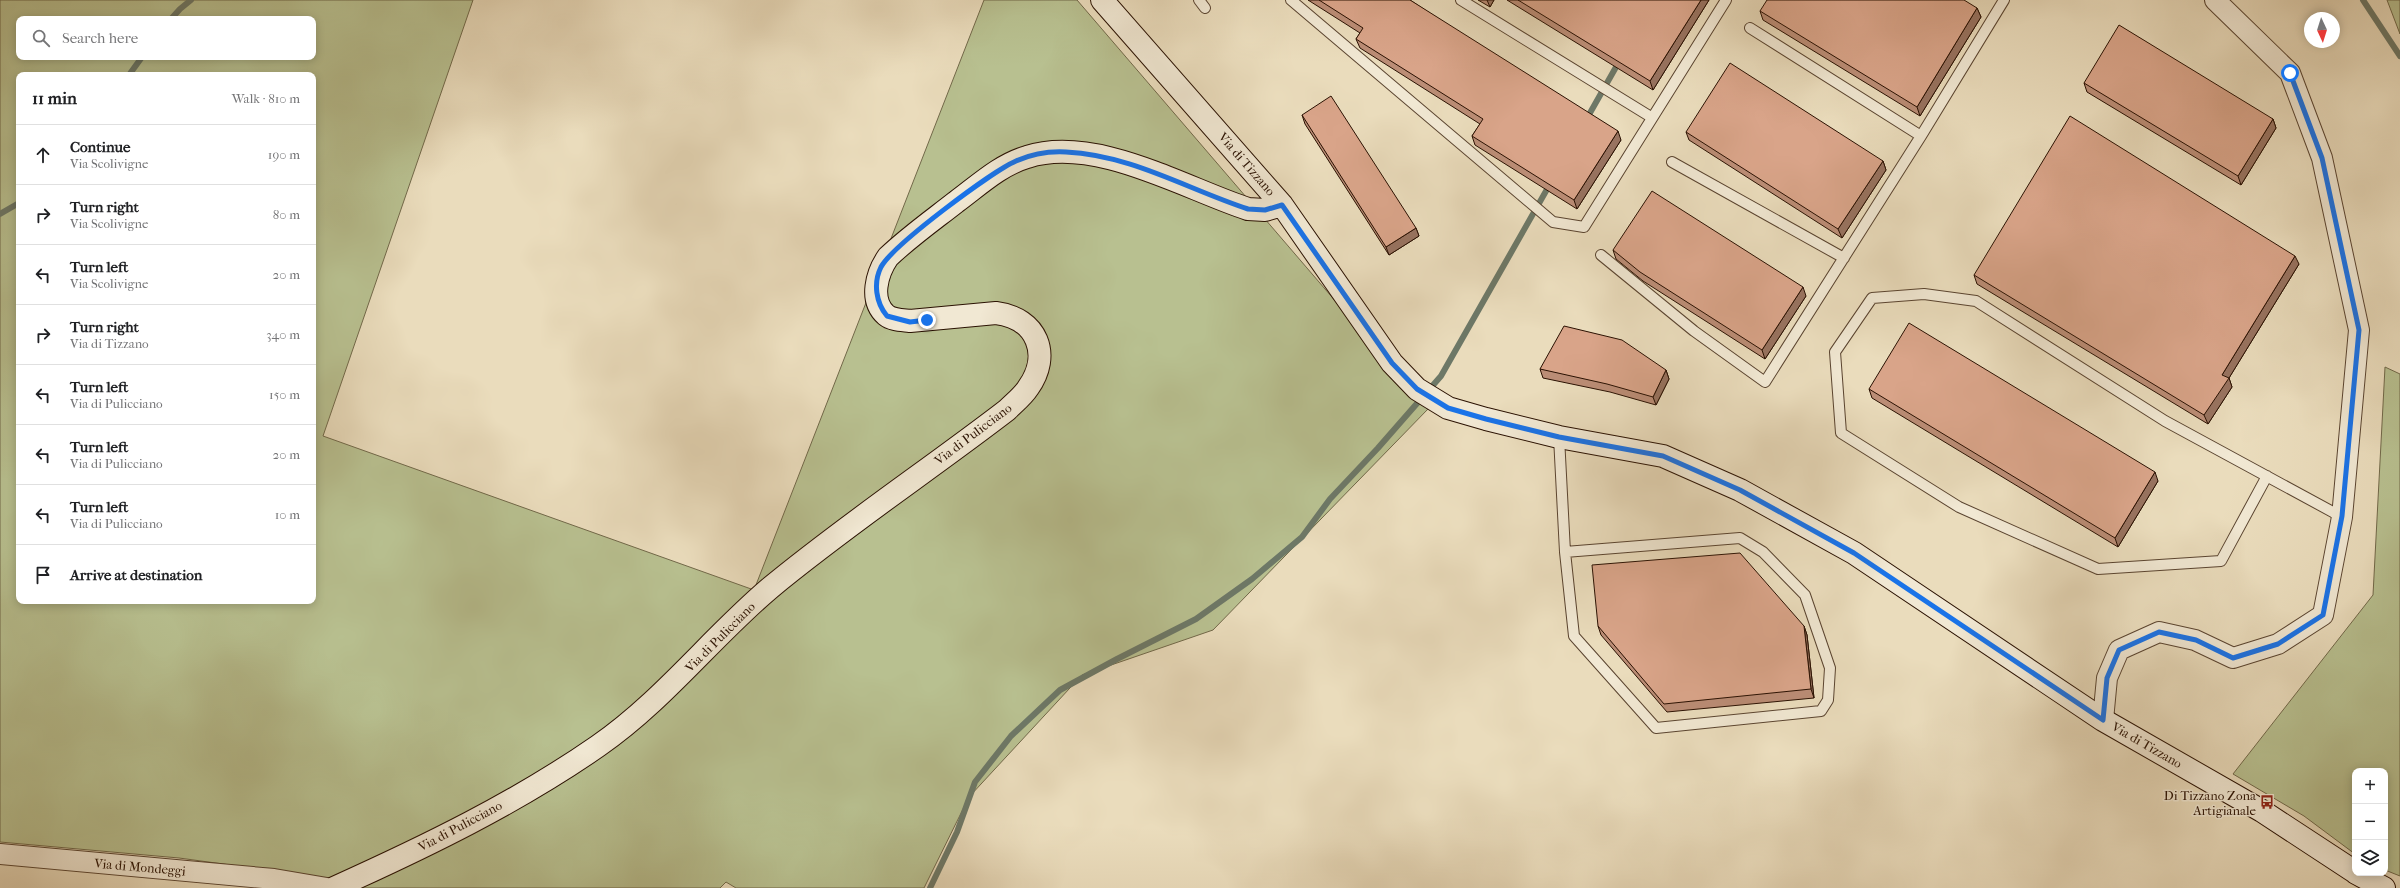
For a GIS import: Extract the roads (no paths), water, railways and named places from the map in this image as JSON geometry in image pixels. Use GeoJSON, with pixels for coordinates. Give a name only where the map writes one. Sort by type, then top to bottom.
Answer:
{"type":"FeatureCollection","features":[{"type":"Feature","properties":{"kind":"main road","name":"Via di Tizzano"},"geometry":{"type":"LineString","coordinates":[[1102,0],[1282,205],[1392,363],[1425,394],[1448,408],[1486,419],[1559,437],[1663,456],[1740,490],[1854,553],[2103,720],[2262,811],[2352,870]]}},
{"type":"Feature","properties":{"kind":"main road","name":"Via di Pulicciano"},"geometry":{"type":"LineString","coordinates":[[334,888],[397,859],[489,812],[601,744],[656,699],[770,589],[885,498],[1007,410],[1022,395],[1034,378],[1038,353],[1034,335],[1022,320],[1010,315],[996,313],[910,322],[897,320],[887,316],[881,309],[877,291],[880,268],[888,257],[998,170],[1028,156],[1045,153],[1088,154],[1113,159],[1150,170],[1248,209],[1265,210],[1282,205]]}},
{"type":"Feature","properties":{"kind":"main road","name":"Via di Tizzano"},"geometry":{"type":"LineString","coordinates":[[2362,876],[2384,888]]}},
{"type":"Feature","properties":{"kind":"street"},"geometry":{"type":"LineString","coordinates":[[2103,720],[2107,678],[2119,650],[2159,632],[2196,640],[2233,658],[2278,644],[2323,615],[2342,516],[2359,330],[2322,158],[2290,73],[2216,0]]}},
{"type":"Feature","properties":{"kind":"street","name":"Via di Mondeggi"},"geometry":{"type":"LineString","coordinates":[[0,854],[274,879],[327,888]]}},
{"type":"Feature","properties":{"kind":"lane"},"geometry":{"type":"LineString","coordinates":[[1291,0],[1552,222],[1584,227],[1651,117],[1726,0]]}},
{"type":"Feature","properties":{"kind":"lane"},"geometry":{"type":"LineString","coordinates":[[1461,0],[1651,117]]}},
{"type":"Feature","properties":{"kind":"lane"},"geometry":{"type":"LineString","coordinates":[[1601,255],[1694,331],[1765,382],[1921,136],[2004,0]]}},
{"type":"Feature","properties":{"kind":"lane"},"geometry":{"type":"LineString","coordinates":[[1750,28],[1921,136]]}},
{"type":"Feature","properties":{"kind":"lane"},"geometry":{"type":"LineString","coordinates":[[1672,162],[1844,258]]}},
{"type":"Feature","properties":{"kind":"lane"},"geometry":{"type":"LineString","coordinates":[[2267,476],[2221,561],[2098,569],[1959,507],[1841,433],[1835,352],[1872,298],[1924,294],[1976,301],[2165,421],[2342,516]]}},
{"type":"Feature","properties":{"kind":"lane"},"geometry":{"type":"LineString","coordinates":[[1559,437],[1565,552],[1574,636],[1656,728],[1821,711],[1828,700],[1830,668],[1804,596],[1763,552],[1740,538],[1565,552]]}},
{"type":"Feature","properties":{"kind":"waterway"},"geometry":{"type":"LineString","coordinates":[[174,16],[191,0]]}},
{"type":"Feature","properties":{"kind":"waterway"},"geometry":{"type":"LineString","coordinates":[[2363,0],[2400,56]]}},
{"type":"Feature","properties":{"kind":"waterway"},"geometry":{"type":"LineString","coordinates":[[131,72],[140,60]]}},
{"type":"Feature","properties":{"kind":"waterway"},"geometry":{"type":"LineString","coordinates":[[1586,120],[1620,60]]}},
{"type":"Feature","properties":{"kind":"waterway"},"geometry":{"type":"LineString","coordinates":[[930,888],[957,832],[975,782],[1011,736],[1060,690],[1196,619],[1252,579],[1302,537],[1330,499],[1378,448],[1441,376],[1550,184]]}},
{"type":"Feature","properties":{"kind":"waterway"},"geometry":{"type":"LineString","coordinates":[[0,214],[16,205]]}},
{"type":"Feature","properties":{"kind":"place","name":"Di Tizzano Zona Artigianale"},"geometry":{"type":"Point","coordinates":[2267,802]}}]}
